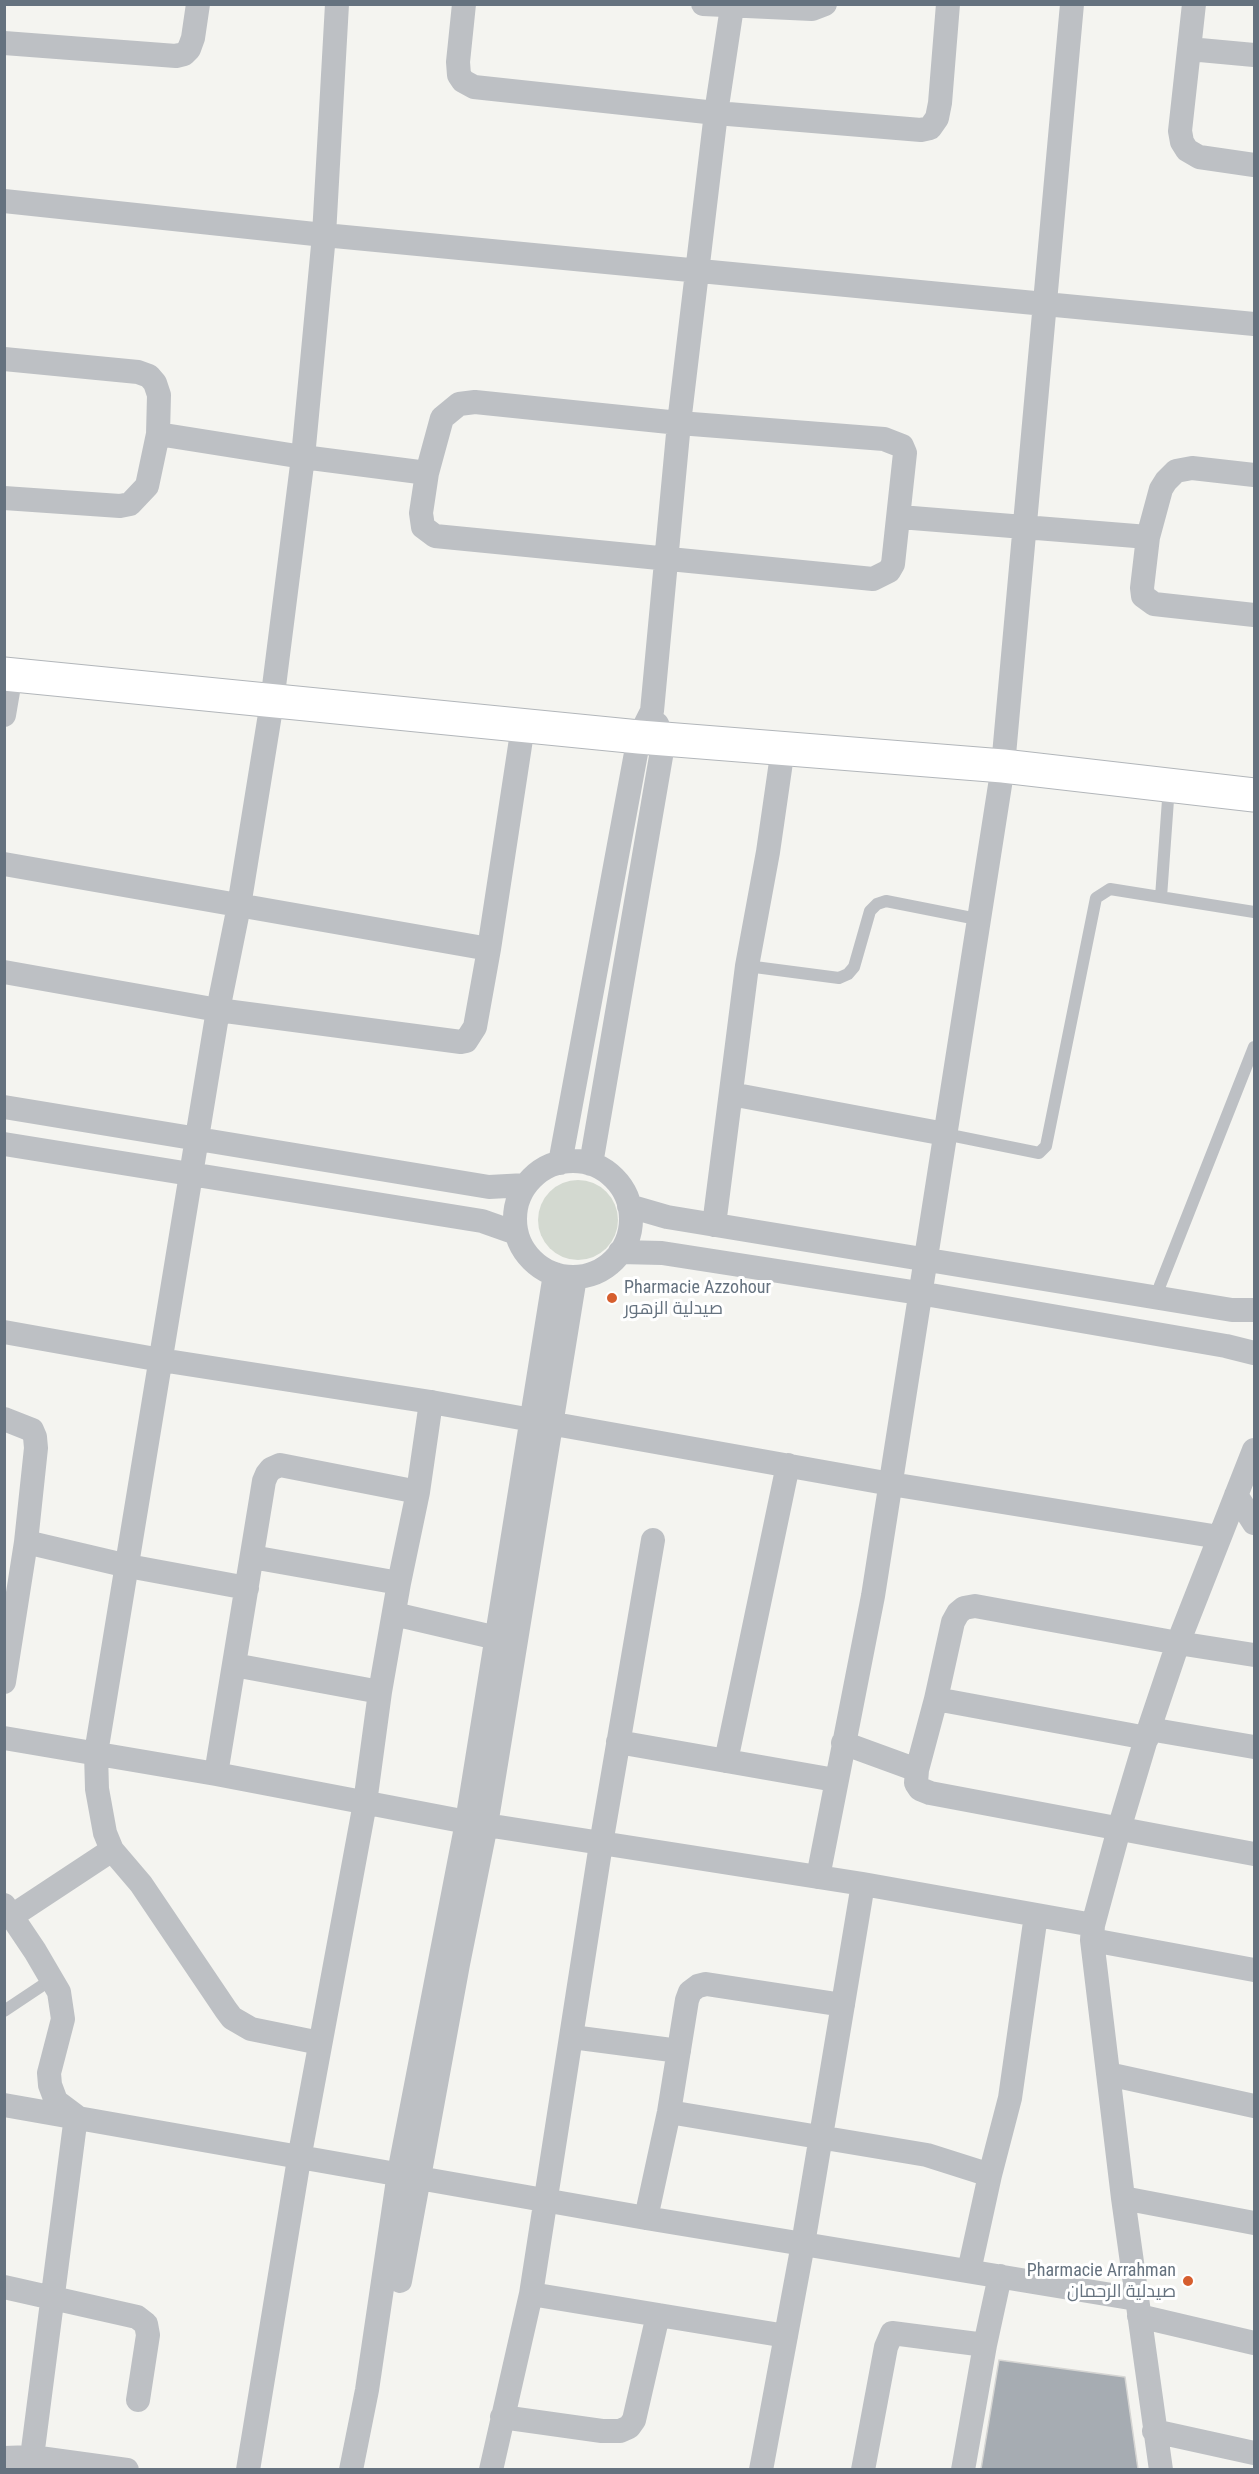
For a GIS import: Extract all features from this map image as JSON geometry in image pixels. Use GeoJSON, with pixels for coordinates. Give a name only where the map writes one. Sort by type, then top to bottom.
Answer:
{"type":"FeatureCollection","features":[{"type":"Feature","properties":{"kind":"main road"},"geometry":{"type":"LineString","coordinates":[[8,674],[523,726],[652,729],[783,748],[1003,766],[1254,795]]}},
{"type":"Feature","properties":{"kind":"street"},"geometry":{"type":"LineString","coordinates":[[4,43],[176,56],[184,54],[189,49],[198,4]]}},
{"type":"Feature","properties":{"kind":"street"},"geometry":{"type":"LineString","coordinates":[[320,2043],[251,2029],[232,2018],[141,1884],[112,1850],[105,1833],[97,1789],[96,1753],[272,702],[303,457],[324,235],[337,4]]}},
{"type":"Feature","properties":{"kind":"street"},"geometry":{"type":"LineString","coordinates":[[464,4],[458,62],[459,75],[463,81],[474,87],[716,113],[921,130],[930,128],[937,118],[948,4]]}},
{"type":"Feature","properties":{"kind":"street"},"geometry":{"type":"LineString","coordinates":[[702,4],[812,9],[825,4]]}},
{"type":"Feature","properties":{"kind":"street"},"geometry":{"type":"LineString","coordinates":[[818,1877],[835,1780],[873,1596],[977,919],[1003,766],[1023,528],[1047,304],[1072,4]]}},
{"type":"Feature","properties":{"kind":"street"},"geometry":{"type":"LineString","coordinates":[[1194,4],[1180,132],[1182,142],[1187,150],[1199,157],[1254,165]]}},
{"type":"Feature","properties":{"kind":"street"},"geometry":{"type":"LineString","coordinates":[[591,1164],[652,729],[679,423],[716,113],[732,7]]}},
{"type":"Feature","properties":{"kind":"street"},"geometry":{"type":"LineString","coordinates":[[1189,49],[1254,55]]}},
{"type":"Feature","properties":{"kind":"street"},"geometry":{"type":"LineString","coordinates":[[4,201],[697,272],[1254,324]]}},
{"type":"Feature","properties":{"kind":"street"},"geometry":{"type":"LineString","coordinates":[[4,359],[138,372],[148,376],[155,383],[159,395],[158,434],[147,486],[130,504],[120,506],[4,498]]}},
{"type":"Feature","properties":{"kind":"street"},"geometry":{"type":"LineString","coordinates":[[475,402],[679,423],[894,441],[902,446],[905,453],[900,517],[893,564],[889,571],[873,579],[435,536],[423,528],[421,513],[427,473],[442,418],[459,404],[475,402]]}},
{"type":"Feature","properties":{"kind":"street"},"geometry":{"type":"LineString","coordinates":[[158,434],[303,457],[427,473]]}},
{"type":"Feature","properties":{"kind":"street"},"geometry":{"type":"LineString","coordinates":[[1254,475],[1192,468],[1176,471],[1161,489],[1148,537],[1142,588],[1143,596],[1154,604],[1254,615]]}},
{"type":"Feature","properties":{"kind":"street"},"geometry":{"type":"LineString","coordinates":[[900,517],[1148,537]]}},
{"type":"Feature","properties":{"kind":"street"},"geometry":{"type":"LineString","coordinates":[[4,715],[8,674]]}},
{"type":"Feature","properties":{"kind":"street"},"geometry":{"type":"LineString","coordinates":[[4,972],[219,1010],[466,1041],[475,1027],[523,726]]}},
{"type":"Feature","properties":{"kind":"street"},"geometry":{"type":"LineString","coordinates":[[560,1163],[652,729]]}},
{"type":"Feature","properties":{"kind":"street"},"geometry":{"type":"LineString","coordinates":[[714,1225],[747,966],[768,852],[783,748]]}},
{"type":"Feature","properties":{"kind":"street"},"geometry":{"type":"LineString","coordinates":[[4,864],[489,949]]}},
{"type":"Feature","properties":{"kind":"street"},"geometry":{"type":"LineString","coordinates":[[730,1094],[945,1134]]}},
{"type":"Feature","properties":{"kind":"street"},"geometry":{"type":"LineString","coordinates":[[4,1107],[489,1187],[526,1185]]}},
{"type":"Feature","properties":{"kind":"street"},"geometry":{"type":"LineString","coordinates":[[4,1144],[482,1221],[516,1233]]}},
{"type":"Feature","properties":{"kind":"street"},"geometry":{"type":"LineString","coordinates":[[560,1163],[591,1164],[608,1174],[622,1188],[629,1206],[631,1222],[628,1238],[608,1266],[592,1274],[565,1276],[538,1265],[524,1251],[516,1233],[515,1216],[518,1200],[526,1185],[535,1175],[560,1163]]}},
{"type":"Feature","properties":{"kind":"street"},"geometry":{"type":"LineString","coordinates":[[629,1206],[667,1217],[714,1225],[1155,1298],[1232,1310],[1254,1310]]}},
{"type":"Feature","properties":{"kind":"street"},"geometry":{"type":"LineString","coordinates":[[620,1252],[662,1252],[919,1293],[1226,1346],[1254,1353]]}},
{"type":"Feature","properties":{"kind":"street"},"geometry":{"type":"LineString","coordinates":[[351,2469],[476,1824],[565,1276]]}},
{"type":"Feature","properties":{"kind":"street"},"geometry":{"type":"LineString","coordinates":[[6,1340],[161,1360],[431,1402],[891,1484],[1219,1537]]}},
{"type":"Feature","properties":{"kind":"street"},"geometry":{"type":"LineString","coordinates":[[248,2469],[299,2158],[365,1803],[380,1692],[418,1492],[431,1402]]}},
{"type":"Feature","properties":{"kind":"street"},"geometry":{"type":"LineString","coordinates":[[4,1419],[32,1430],[35,1437],[26,1542],[9,1626],[4,1682]]}},
{"type":"Feature","properties":{"kind":"street"},"geometry":{"type":"LineString","coordinates":[[476,1824],[497,1638],[541,1423]]}},
{"type":"Feature","properties":{"kind":"street"},"geometry":{"type":"LineString","coordinates":[[1161,2469],[1123,2198],[1093,1933],[1119,1829],[1178,1644],[1254,1450]]}},
{"type":"Feature","properties":{"kind":"street"},"geometry":{"type":"LineString","coordinates":[[216,1774],[264,1481],[271,1469],[280,1465],[418,1492]]}},
{"type":"Feature","properties":{"kind":"street"},"geometry":{"type":"LineString","coordinates":[[726,1761],[788,1465]]}},
{"type":"Feature","properties":{"kind":"street"},"geometry":{"type":"LineString","coordinates":[[1236,1495],[1254,1523]]}},
{"type":"Feature","properties":{"kind":"street"},"geometry":{"type":"LineString","coordinates":[[491,2469],[531,2294],[601,1845],[653,1540]]}},
{"type":"Feature","properties":{"kind":"street"},"geometry":{"type":"LineString","coordinates":[[26,1542],[128,1566],[247,1588]]}},
{"type":"Feature","properties":{"kind":"street"},"geometry":{"type":"LineString","coordinates":[[252,1557],[399,1583]]}},
{"type":"Feature","properties":{"kind":"street"},"geometry":{"type":"LineString","coordinates":[[1254,1655],[1178,1644],[975,1606],[964,1608],[953,1622],[917,1770],[916,1783],[920,1789],[930,1793],[1254,1854]]}},
{"type":"Feature","properties":{"kind":"street"},"geometry":{"type":"LineString","coordinates":[[393,1614],[497,1638]]}},
{"type":"Feature","properties":{"kind":"street"},"geometry":{"type":"LineString","coordinates":[[234,1665],[380,1692]]}},
{"type":"Feature","properties":{"kind":"street"},"geometry":{"type":"LineString","coordinates":[[936,1699],[1148,1734],[1254,1747]]}},
{"type":"Feature","properties":{"kind":"street"},"geometry":{"type":"LineString","coordinates":[[4,1738],[216,1774],[476,1824],[862,1884],[1036,1915],[1093,1933],[1254,1970]]}},
{"type":"Feature","properties":{"kind":"street"},"geometry":{"type":"LineString","coordinates":[[618,1742],[835,1780]]}},
{"type":"Feature","properties":{"kind":"street"},"geometry":{"type":"LineString","coordinates":[[843,1743],[917,1770]]}},
{"type":"Feature","properties":{"kind":"street"},"geometry":{"type":"LineString","coordinates":[[76,2116],[56,2101],[50,2085],[49,2073],[63,2019],[59,1992],[8,1911],[112,1850]]}},
{"type":"Feature","properties":{"kind":"street"},"geometry":{"type":"LineString","coordinates":[[761,2469],[803,2244],[862,1884]]}},
{"type":"Feature","properties":{"kind":"street"},"geometry":{"type":"LineString","coordinates":[[969,2271],[1010,2098],[1036,1915]]}},
{"type":"Feature","properties":{"kind":"street"},"geometry":{"type":"LineString","coordinates":[[646,2218],[669,2112],[690,1992],[706,1984],[843,2005]]}},
{"type":"Feature","properties":{"kind":"street"},"geometry":{"type":"LineString","coordinates":[[572,2037],[680,2051]]}},
{"type":"Feature","properties":{"kind":"street"},"geometry":{"type":"LineString","coordinates":[[1108,2074],[1254,2106]]}},
{"type":"Feature","properties":{"kind":"street"},"geometry":{"type":"LineString","coordinates":[[4,2105],[646,2218],[1000,2276],[1137,2307],[1254,2343]]}},
{"type":"Feature","properties":{"kind":"street"},"geometry":{"type":"LineString","coordinates":[[669,2112],[820,2139],[927,2155],[990,2175]]}},
{"type":"Feature","properties":{"kind":"street"},"geometry":{"type":"LineString","coordinates":[[32,2457],[76,2116]]}},
{"type":"Feature","properties":{"kind":"street"},"geometry":{"type":"LineString","coordinates":[[368,2469],[408,2175]]}},
{"type":"Feature","properties":{"kind":"street"},"geometry":{"type":"LineString","coordinates":[[1123,2198],[1254,2223]]}},
{"type":"Feature","properties":{"kind":"street"},"geometry":{"type":"LineString","coordinates":[[963,2469],[1000,2276]]}},
{"type":"Feature","properties":{"kind":"street"},"geometry":{"type":"LineString","coordinates":[[4,2287],[137,2317],[146,2324],[148,2336],[138,2400]]}},
{"type":"Feature","properties":{"kind":"street"},"geometry":{"type":"LineString","coordinates":[[531,2294],[786,2336]]}},
{"type":"Feature","properties":{"kind":"street"},"geometry":{"type":"LineString","coordinates":[[502,2417],[602,2432],[620,2431],[629,2427],[634,2420],[658,2315]]}},
{"type":"Feature","properties":{"kind":"street"},"geometry":{"type":"LineString","coordinates":[[863,2469],[885,2347],[892,2333],[986,2345]]}},
{"type":"Feature","properties":{"kind":"street"},"geometry":{"type":"LineString","coordinates":[[1154,2431],[1254,2453]]}},
{"type":"Feature","properties":{"kind":"street"},"geometry":{"type":"LineString","coordinates":[[4,2458],[32,2457],[127,2469]]}},
{"type":"Feature","properties":{"kind":"lane"},"geometry":{"type":"LineString","coordinates":[[1161,897],[1169,785]]}},
{"type":"Feature","properties":{"kind":"lane"},"geometry":{"type":"LineString","coordinates":[[945,1134],[1039,1153],[1046,1146],[1096,898],[1110,889],[1254,912]]}},
{"type":"Feature","properties":{"kind":"lane"},"geometry":{"type":"LineString","coordinates":[[747,966],[839,978],[848,974],[854,967],[870,911],[877,904],[886,901],[977,919]]}},
{"type":"Feature","properties":{"kind":"lane"},"geometry":{"type":"LineString","coordinates":[[1155,1298],[1254,1047]]}},
{"type":"Feature","properties":{"kind":"lane"},"geometry":{"type":"LineString","coordinates":[[4,2011],[52,1979]]}},
{"type":"Feature","properties":{"kind":"shaded area"},"geometry":{"type":"Polygon","coordinates":[[[578,1180],[593,1183],[606,1192],[615,1205],[618,1220],[615,1235],[606,1248],[593,1257],[578,1260],[563,1257],[550,1248],[541,1235],[538,1220],[541,1205],[550,1192],[563,1183],[578,1180]]]}},
{"type":"Feature","properties":{"kind":"building"},"geometry":{"type":"Polygon","coordinates":[[[999,2360],[1125,2377],[1138,2469],[981,2469],[999,2360]]]}},
{"type":"Feature","properties":{"kind":"place","name":"Pharmacie Azzohour صيدلية الزهور"},"geometry":{"type":"Point","coordinates":[612,1298]}},
{"type":"Feature","properties":{"kind":"place","name":"Pharmacie Arrahman صيدلية الرحمان"},"geometry":{"type":"Point","coordinates":[1188,2281]}}]}
